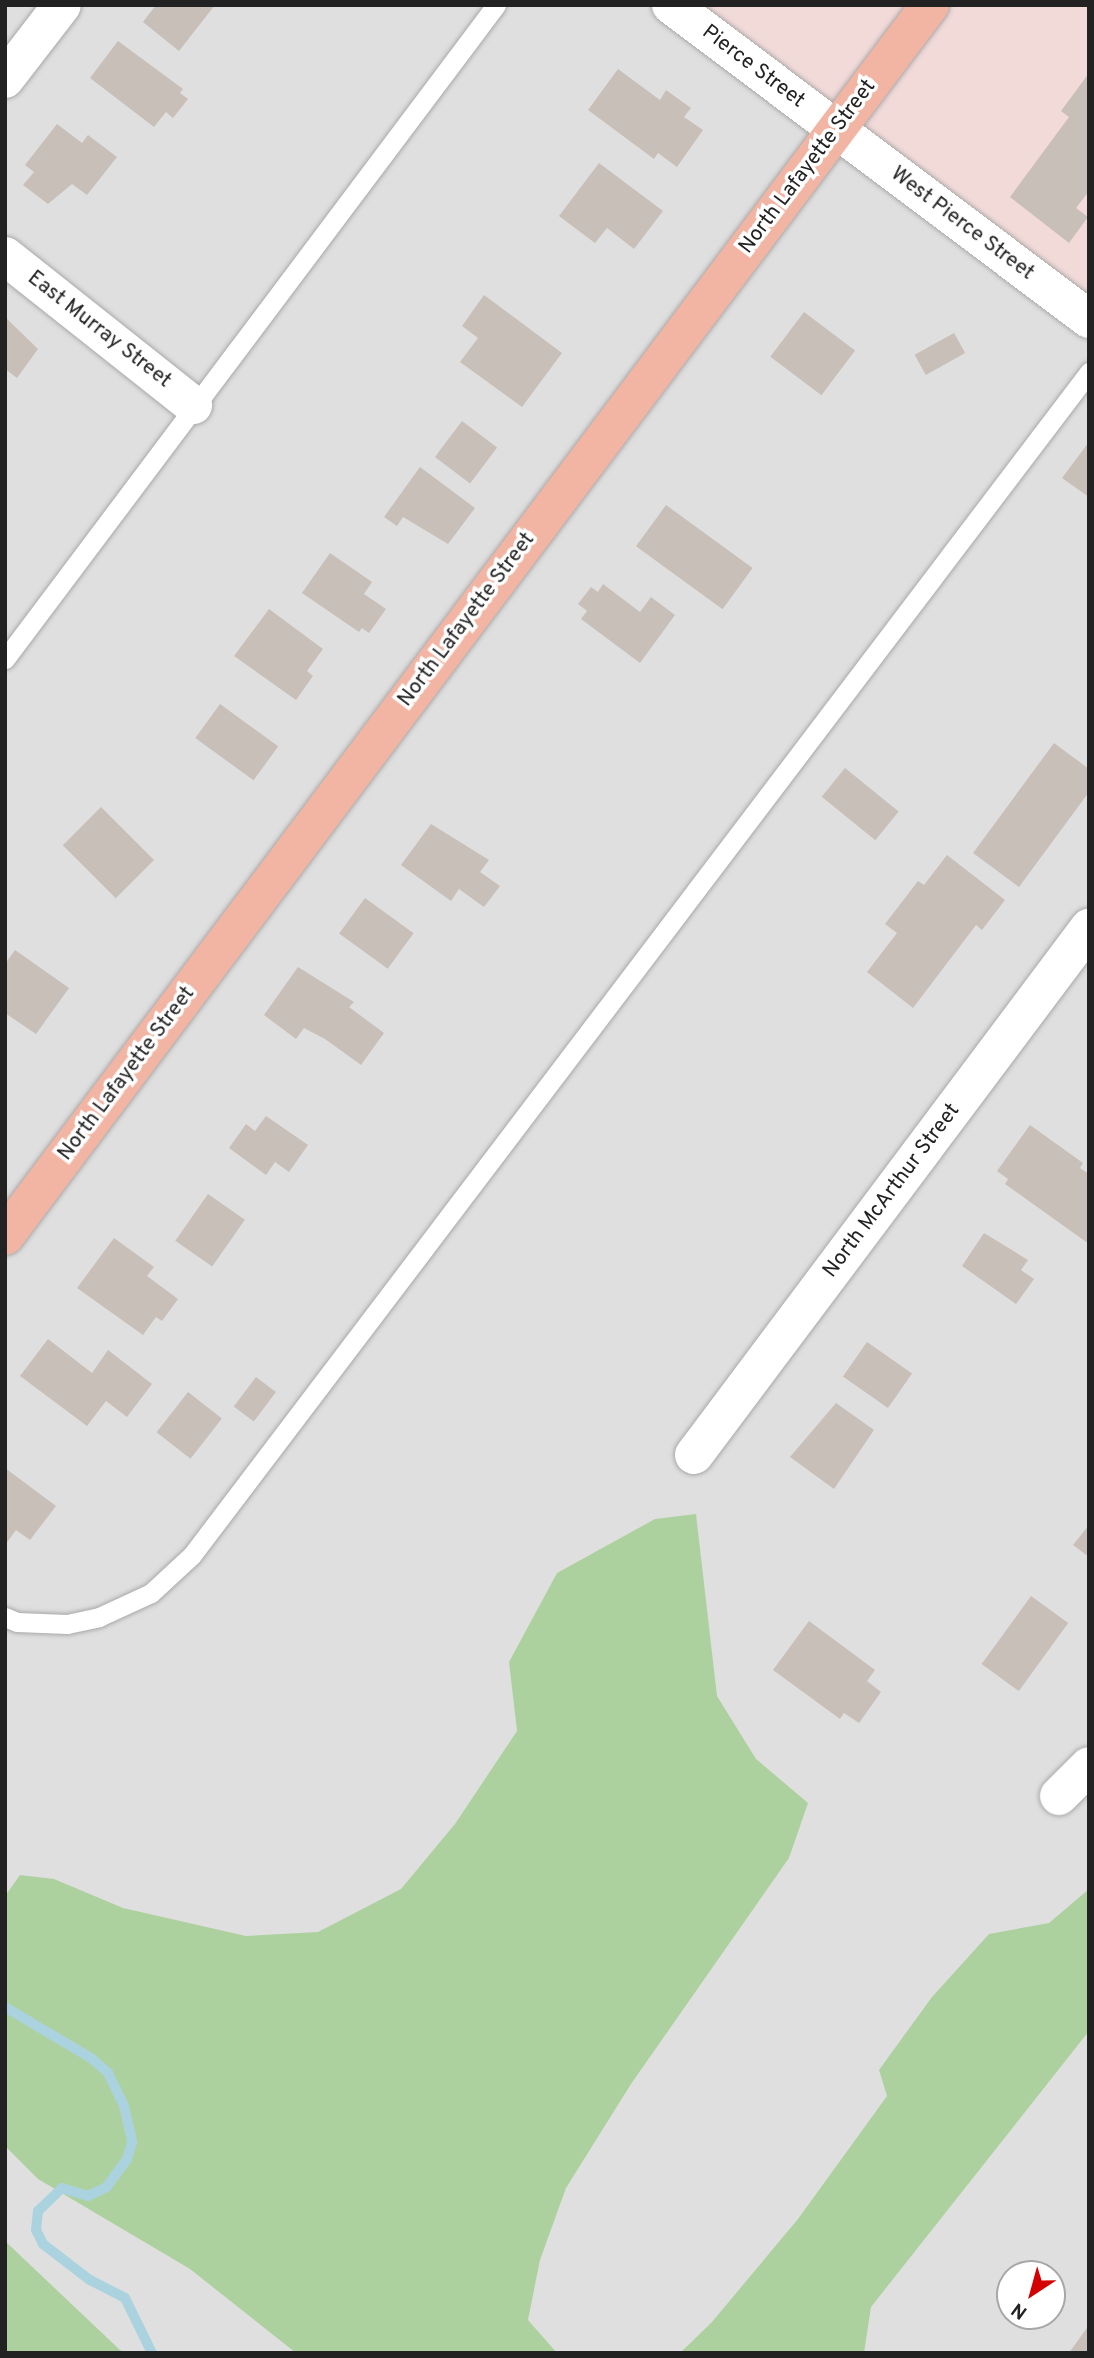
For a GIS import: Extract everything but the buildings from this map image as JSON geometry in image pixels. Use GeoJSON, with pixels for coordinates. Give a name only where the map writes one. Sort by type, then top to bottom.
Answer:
{"type":"FeatureCollection","features":[{"type":"Feature","properties":{"kind":"highway","name":"North Lafayette Street"},"geometry":{"type":"LineString","coordinates":[[5,1236],[930,5]]}},
{"type":"Feature","properties":{"kind":"street"},"geometry":{"type":"LineString","coordinates":[[5,79],[62,5]]}},
{"type":"Feature","properties":{"kind":"street","name":"Pierce Street"},"geometry":{"type":"LineString","coordinates":[[671,5],[836,130]]}},
{"type":"Feature","properties":{"kind":"street","name":"West Pierce Street"},"geometry":{"type":"LineString","coordinates":[[836,130],[1089,319]]}},
{"type":"Feature","properties":{"kind":"street","name":"East Murray Street"},"geometry":{"type":"LineString","coordinates":[[5,256],[193,405]]}},
{"type":"Feature","properties":{"kind":"street","name":"North McArthur Street"},"geometry":{"type":"LineString","coordinates":[[695,1455],[1089,928]]}},
{"type":"Feature","properties":{"kind":"street"},"geometry":{"type":"LineString","coordinates":[[1059,1796],[1089,1766]]}},
{"type":"Feature","properties":{"kind":"lane"},"geometry":{"type":"LineString","coordinates":[[5,659],[193,405],[496,5]]}},
{"type":"Feature","properties":{"kind":"lane"},"geometry":{"type":"LineString","coordinates":[[5,1617],[17,1622],[67,1624],[99,1617],[151,1593],[192,1555],[1089,372]]}},
{"type":"Feature","properties":{"kind":"shaded area"},"geometry":{"type":"Polygon","coordinates":[[[5,5],[671,5],[1089,319],[1089,2353],[5,2353],[5,5]]]}},
{"type":"Feature","properties":{"kind":"shaded area"},"geometry":{"type":"Polygon","coordinates":[[[671,5],[1089,5],[1089,319],[671,5]]]}},
{"type":"Feature","properties":{"kind":"green space"},"geometry":{"type":"Polygon","coordinates":[[[696,1514],[717,1696],[756,1759],[808,1803],[789,1858],[631,2084],[566,2188],[540,2260],[528,2320],[557,2353],[296,2353],[190,2269],[38,2179],[5,2146],[5,1896],[20,1875],[54,1879],[123,1908],[246,1936],[318,1932],[401,1889],[455,1824],[517,1731],[509,1662],[557,1573],[655,1519],[696,1514]]]}},
{"type":"Feature","properties":{"kind":"green space"},"geometry":{"type":"Polygon","coordinates":[[[1089,1889],[1089,2031],[871,2307],[864,2353],[680,2353],[712,2322],[798,2219],[887,2096],[879,2070],[932,1997],[989,1934],[1049,1923],[1089,1889]]]}},
{"type":"Feature","properties":{"kind":"green space"},"geometry":{"type":"Polygon","coordinates":[[[5,2241],[120,2350],[126,2353],[5,2353],[5,2241]]]}},
{"type":"Feature","properties":{"kind":"waterway"},"geometry":{"type":"LineString","coordinates":[[5,2007],[91,2058],[108,2073],[124,2106],[132,2142],[127,2159],[107,2187],[88,2196],[62,2188],[38,2211],[36,2230],[43,2244],[90,2280],[125,2298],[152,2353]]}}]}
